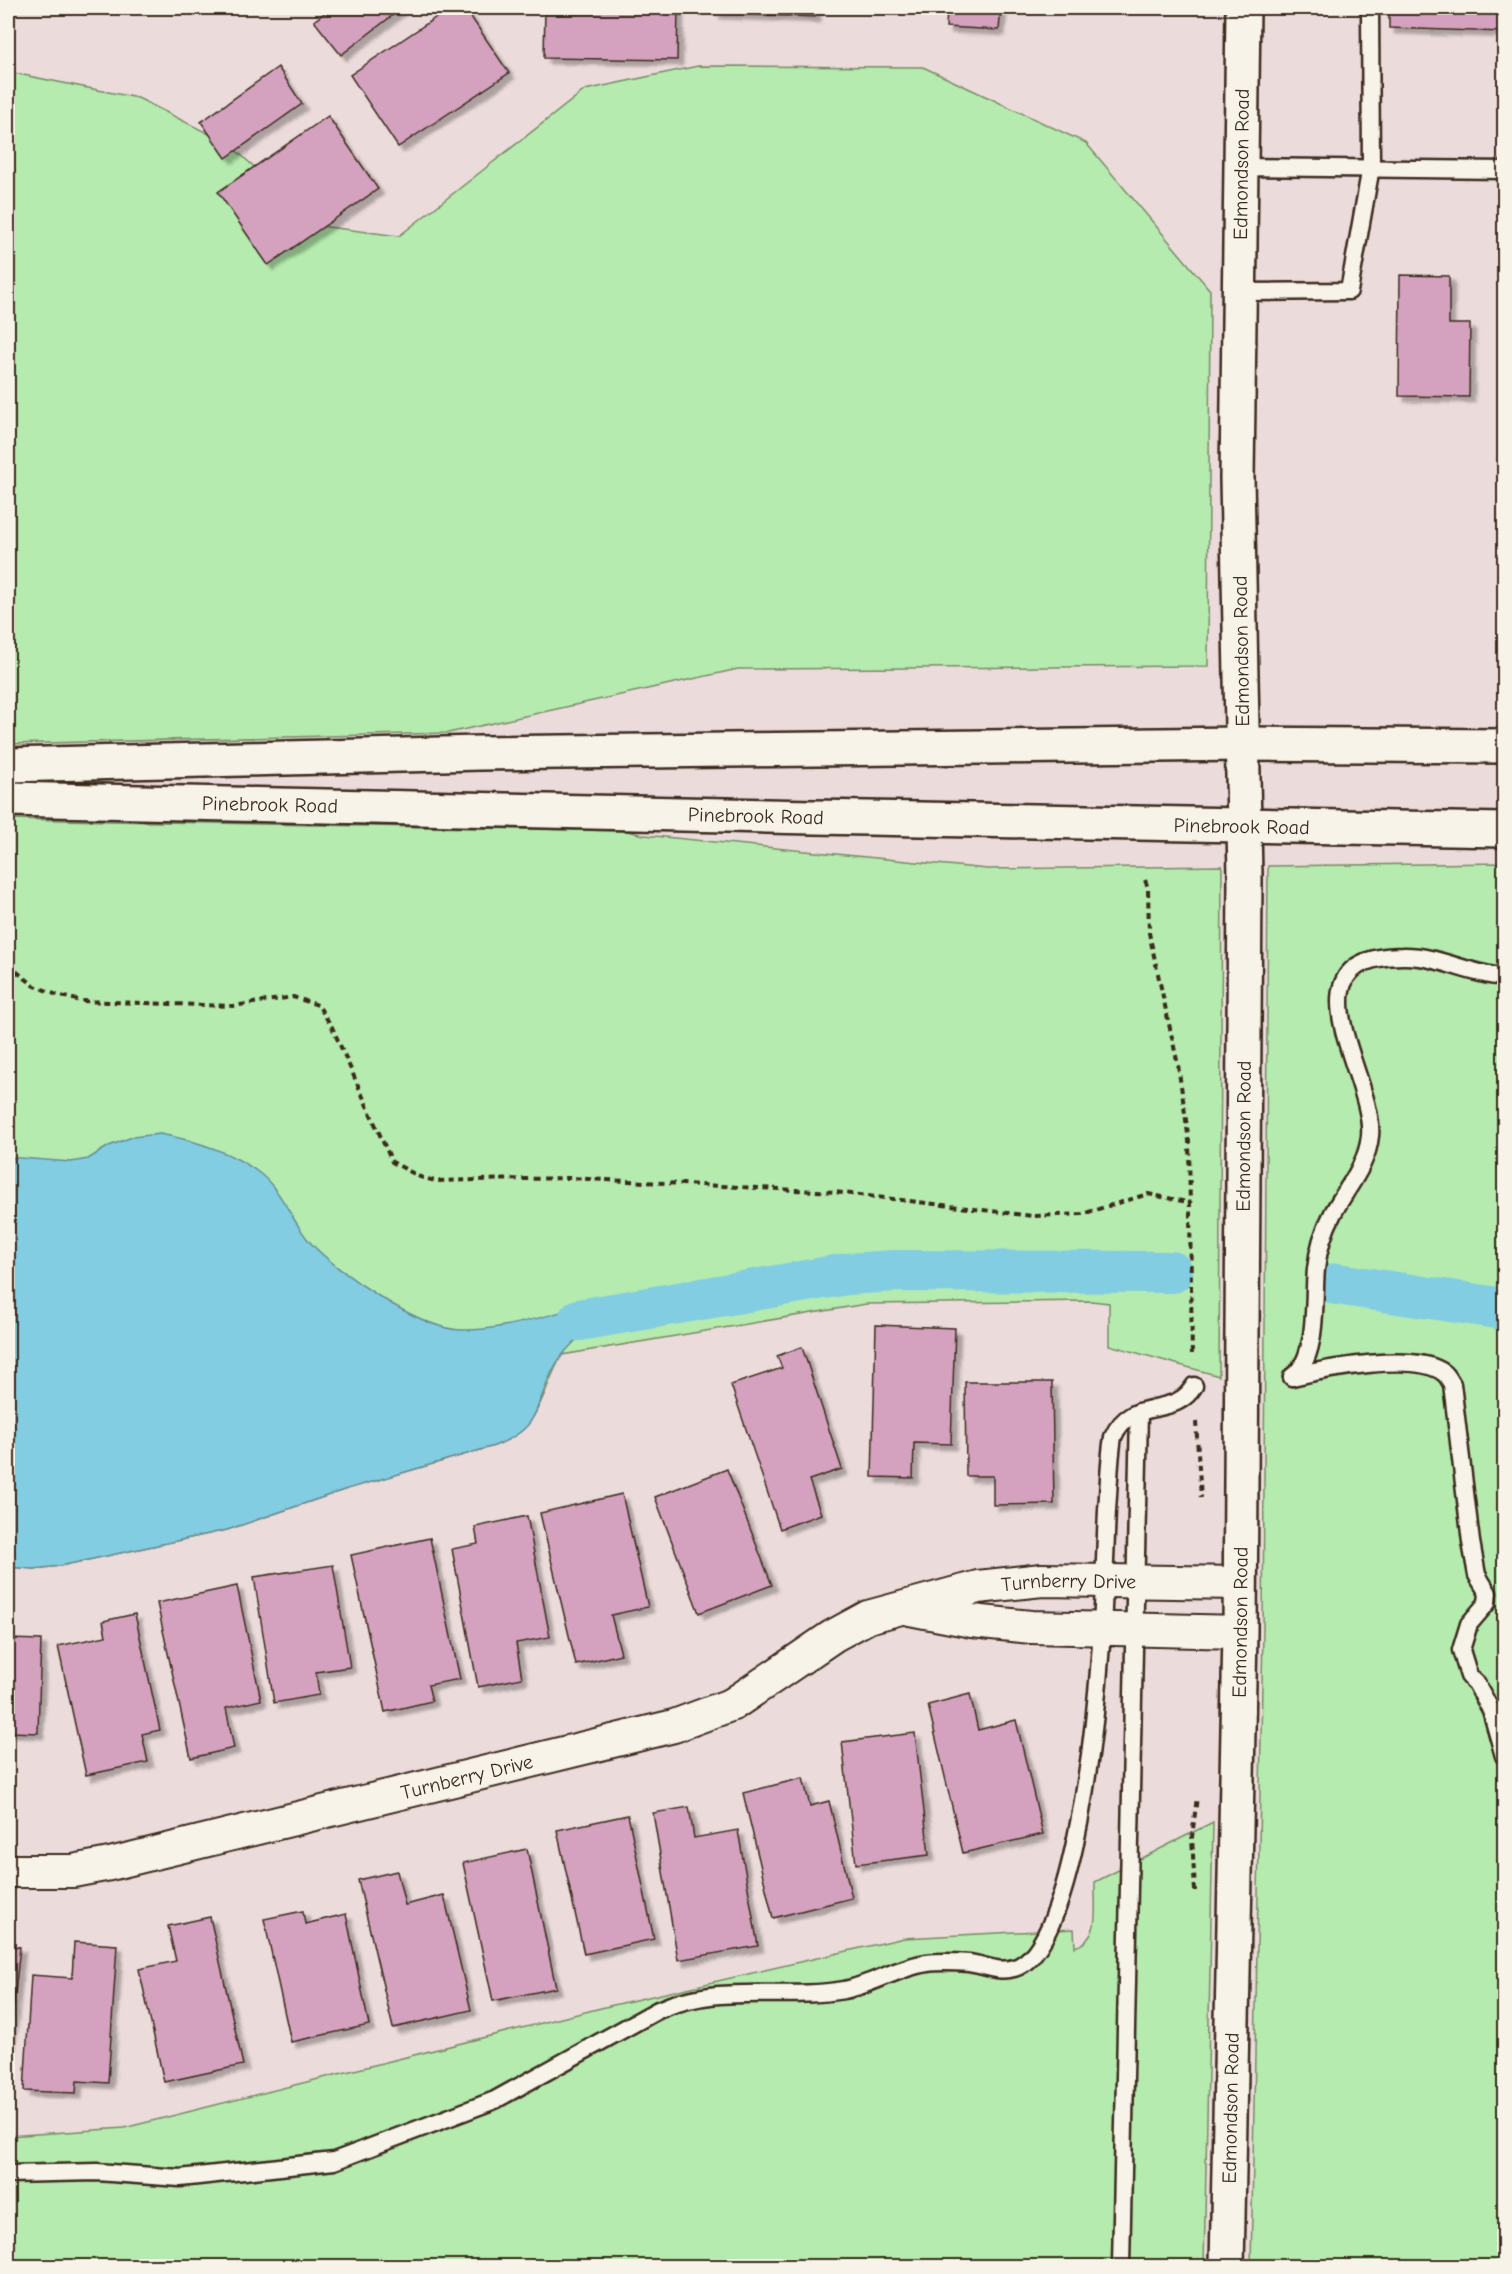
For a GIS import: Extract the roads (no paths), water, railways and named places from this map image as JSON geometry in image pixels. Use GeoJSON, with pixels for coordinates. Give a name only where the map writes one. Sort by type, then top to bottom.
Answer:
{"type":"FeatureCollection","features":[{"type":"Feature","properties":{"kind":"street","name":"Edmondson Road"},"geometry":{"type":"LineString","coordinates":[[1227,2266],[1240,1632],[1245,827],[1237,478],[1243,8]]}},
{"type":"Feature","properties":{"kind":"street"},"geometry":{"type":"LineString","coordinates":[[8,765],[480,753],[1243,744],[1504,746]]}},
{"type":"Feature","properties":{"kind":"street","name":"Pinebrook Road"},"geometry":{"type":"LineString","coordinates":[[8,799],[610,810],[1245,827],[1504,830]]}},
{"type":"Feature","properties":{"kind":"street","name":"Turnberry Drive"},"geometry":{"type":"LineString","coordinates":[[8,1871],[73,1871],[110,1864],[674,1726],[733,1704],[850,1626],[900,1607],[978,1587],[1010,1582],[1240,1583]]}},
{"type":"Feature","properties":{"kind":"street","name":"Turnberry Drive"},"geometry":{"type":"LineString","coordinates":[[900,1607],[1002,1624],[1240,1632]]}},
{"type":"Feature","properties":{"kind":"lane"},"geometry":{"type":"LineString","coordinates":[[1240,292],[1349,291],[1371,167],[1370,8]]}},
{"type":"Feature","properties":{"kind":"lane"},"geometry":{"type":"LineString","coordinates":[[1241,167],[1504,170]]}},
{"type":"Feature","properties":{"kind":"lane"},"geometry":{"type":"LineString","coordinates":[[1504,977],[1484,976],[1418,956],[1401,955],[1360,965],[1348,975],[1339,1004],[1341,1023],[1369,1109],[1370,1137],[1362,1166],[1333,1214],[1324,1235],[1316,1272],[1311,1335],[1302,1368],[1292,1377],[1378,1363],[1409,1361],[1444,1372],[1452,1384],[1471,1542],[1477,1575],[1488,1593],[1487,1603],[1468,1624],[1461,1650],[1469,1676],[1476,1683],[1491,1710],[1504,1756]]}},
{"type":"Feature","properties":{"kind":"lane"},"geometry":{"type":"LineString","coordinates":[[8,2174],[97,2172],[180,2178],[333,2161],[495,2100],[680,2000],[726,1993],[847,1989],[926,1963],[950,1962],[999,1970],[1014,1968],[1028,1961],[1041,1946],[1072,1862],[1091,1740],[1102,1629],[1112,1444],[1119,1424],[1127,1416],[1178,1401],[1189,1395],[1194,1386]]}},
{"type":"Feature","properties":{"kind":"lane"},"geometry":{"type":"LineString","coordinates":[[1121,2266],[1139,1412]]}},
{"type":"Feature","properties":{"kind":"water"},"geometry":{"type":"Polygon","coordinates":[[[160,1134],[211,1148],[236,1158],[258,1172],[273,1187],[309,1241],[322,1254],[358,1283],[402,1310],[424,1320],[444,1327],[475,1330],[519,1323],[577,1308],[581,1335],[556,1364],[527,1426],[508,1440],[494,1446],[344,1490],[227,1530],[60,1566],[34,1569],[8,1567],[8,1157],[71,1162],[88,1159],[109,1146],[132,1137],[160,1134]]]}},
{"type":"Feature","properties":{"kind":"waterway"},"geometry":{"type":"LineString","coordinates":[[579,1320],[847,1274],[894,1271],[1172,1272]]}},
{"type":"Feature","properties":{"kind":"waterway"},"geometry":{"type":"LineString","coordinates":[[1337,1284],[1504,1309]]}}]}
